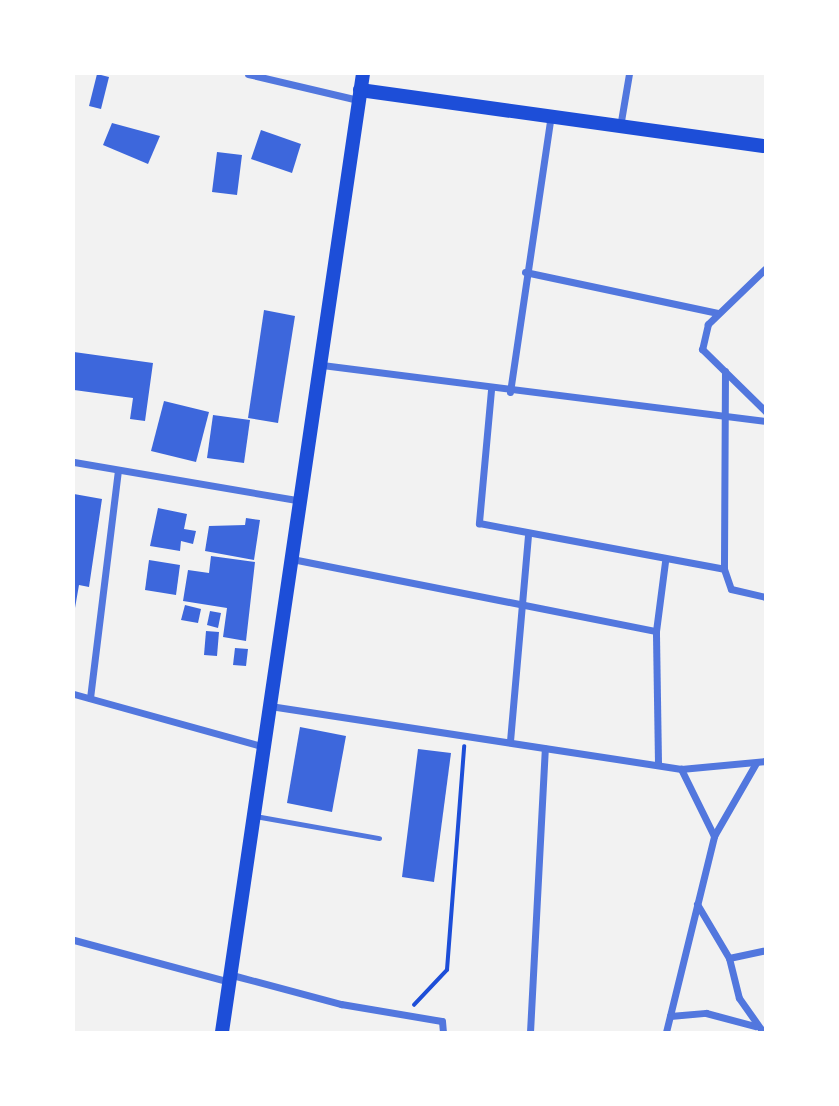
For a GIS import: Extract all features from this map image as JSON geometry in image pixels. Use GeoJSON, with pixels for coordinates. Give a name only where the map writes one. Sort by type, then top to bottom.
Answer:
{"type":"FeatureCollection","features":[{"type":"Feature","properties":{"kind":"main road"},"geometry":{"type":"LineString","coordinates":[[222,1032],[363,74]]}},
{"type":"Feature","properties":{"kind":"main road"},"geometry":{"type":"LineString","coordinates":[[359,95],[551,116],[765,146]]}},
{"type":"Feature","properties":{"kind":"street"},"geometry":{"type":"LineString","coordinates":[[248,74],[359,95]]}},
{"type":"Feature","properties":{"kind":"street"},"geometry":{"type":"LineString","coordinates":[[620,127],[629,74]]}},
{"type":"Feature","properties":{"kind":"street"},"geometry":{"type":"LineString","coordinates":[[510,392],[524,272],[551,116]]}},
{"type":"Feature","properties":{"kind":"street"},"geometry":{"type":"LineString","coordinates":[[765,268],[718,313],[704,332],[702,349],[765,412]]}},
{"type":"Feature","properties":{"kind":"street"},"geometry":{"type":"LineString","coordinates":[[524,272],[718,313]]}},
{"type":"Feature","properties":{"kind":"street"},"geometry":{"type":"LineString","coordinates":[[322,365],[491,390],[765,421]]}},
{"type":"Feature","properties":{"kind":"street"},"geometry":{"type":"LineString","coordinates":[[725,372],[727,416],[724,569],[731,589],[765,597]]}},
{"type":"Feature","properties":{"kind":"street"},"geometry":{"type":"LineString","coordinates":[[491,390],[475,514],[479,523],[528,536],[665,562],[724,569]]}},
{"type":"Feature","properties":{"kind":"street"},"geometry":{"type":"LineString","coordinates":[[74,462],[302,501]]}},
{"type":"Feature","properties":{"kind":"street"},"geometry":{"type":"LineString","coordinates":[[90,698],[118,471]]}},
{"type":"Feature","properties":{"kind":"street"},"geometry":{"type":"LineString","coordinates":[[510,741],[526,607],[528,536]]}},
{"type":"Feature","properties":{"kind":"street"},"geometry":{"type":"LineString","coordinates":[[292,559],[656,631]]}},
{"type":"Feature","properties":{"kind":"street"},"geometry":{"type":"LineString","coordinates":[[658,762],[656,631],[665,562]]}},
{"type":"Feature","properties":{"kind":"street"},"geometry":{"type":"LineString","coordinates":[[74,694],[262,746]]}},
{"type":"Feature","properties":{"kind":"street"},"geometry":{"type":"LineString","coordinates":[[269,706],[545,748],[658,762],[681,769],[765,761]]}},
{"type":"Feature","properties":{"kind":"street"},"geometry":{"type":"LineString","coordinates":[[530,1032],[545,748]]}},
{"type":"Feature","properties":{"kind":"street"},"geometry":{"type":"LineString","coordinates":[[666,1032],[714,836],[756,763]]}},
{"type":"Feature","properties":{"kind":"street"},"geometry":{"type":"LineString","coordinates":[[681,769],[714,836]]}},
{"type":"Feature","properties":{"kind":"street"},"geometry":{"type":"LineString","coordinates":[[696,904],[729,958],[738,998],[755,1026],[763,1032]]}},
{"type":"Feature","properties":{"kind":"street"},"geometry":{"type":"LineString","coordinates":[[74,940],[231,978],[442,1021],[443,1032]]}},
{"type":"Feature","properties":{"kind":"street"},"geometry":{"type":"LineString","coordinates":[[729,958],[765,950]]}},
{"type":"Feature","properties":{"kind":"street"},"geometry":{"type":"LineString","coordinates":[[670,1016],[706,1013],[755,1026]]}},
{"type":"Feature","properties":{"kind":"lane"},"geometry":{"type":"LineString","coordinates":[[253,816],[379,838]]}},
{"type":"Feature","properties":{"kind":"path"},"geometry":{"type":"LineString","coordinates":[[408,1016],[447,970],[465,735]]}},
{"type":"Feature","properties":{"kind":"building"},"geometry":{"type":"Polygon","coordinates":[[[97,74],[109,77],[101,109],[89,106],[97,74]]]}},
{"type":"Feature","properties":{"kind":"building"},"geometry":{"type":"Polygon","coordinates":[[[112,123],[160,136],[148,164],[103,145],[112,123]]]}},
{"type":"Feature","properties":{"kind":"building"},"geometry":{"type":"Polygon","coordinates":[[[261,130],[301,144],[292,173],[251,159],[261,130]]]}},
{"type":"Feature","properties":{"kind":"building"},"geometry":{"type":"Polygon","coordinates":[[[217,152],[242,155],[237,195],[212,192],[217,152]]]}},
{"type":"Feature","properties":{"kind":"building"},"geometry":{"type":"Polygon","coordinates":[[[264,310],[295,316],[278,423],[248,418],[264,310]]]}},
{"type":"Feature","properties":{"kind":"building"},"geometry":{"type":"Polygon","coordinates":[[[74,352],[153,363],[145,421],[130,419],[133,398],[74,390],[74,352]]]}},
{"type":"Feature","properties":{"kind":"building"},"geometry":{"type":"Polygon","coordinates":[[[164,401],[209,412],[196,462],[151,451],[164,401]]]}},
{"type":"Feature","properties":{"kind":"building"},"geometry":{"type":"Polygon","coordinates":[[[213,415],[250,420],[244,463],[207,458],[213,415]]]}},
{"type":"Feature","properties":{"kind":"building"},"geometry":{"type":"Polygon","coordinates":[[[74,494],[102,499],[89,587],[79,585],[75,608],[74,494]]]}},
{"type":"Feature","properties":{"kind":"building"},"geometry":{"type":"Polygon","coordinates":[[[158,508],[187,514],[184,529],[196,531],[193,544],[181,541],[180,551],[150,546],[158,508]]]}},
{"type":"Feature","properties":{"kind":"building"},"geometry":{"type":"Polygon","coordinates":[[[246,518],[260,520],[254,560],[205,551],[209,526],[245,525],[246,518]]]}},
{"type":"Feature","properties":{"kind":"building"},"geometry":{"type":"Polygon","coordinates":[[[211,556],[255,562],[246,641],[223,637],[227,608],[183,601],[188,570],[209,573],[211,556]]]}},
{"type":"Feature","properties":{"kind":"building"},"geometry":{"type":"Polygon","coordinates":[[[149,560],[180,565],[176,595],[145,590],[149,560]]]}},
{"type":"Feature","properties":{"kind":"building"},"geometry":{"type":"Polygon","coordinates":[[[185,605],[201,609],[198,623],[181,620],[185,605]]]}},
{"type":"Feature","properties":{"kind":"building"},"geometry":{"type":"Polygon","coordinates":[[[210,611],[221,613],[218,628],[207,625],[210,611]]]}},
{"type":"Feature","properties":{"kind":"building"},"geometry":{"type":"Polygon","coordinates":[[[206,631],[219,632],[217,656],[204,655],[206,631]]]}},
{"type":"Feature","properties":{"kind":"building"},"geometry":{"type":"Polygon","coordinates":[[[235,648],[248,649],[246,666],[233,665],[235,648]]]}},
{"type":"Feature","properties":{"kind":"building"},"geometry":{"type":"Polygon","coordinates":[[[300,727],[346,736],[332,812],[287,803],[300,727]]]}},
{"type":"Feature","properties":{"kind":"building"},"geometry":{"type":"Polygon","coordinates":[[[418,749],[451,753],[434,882],[402,877],[418,749]]]}}]}
